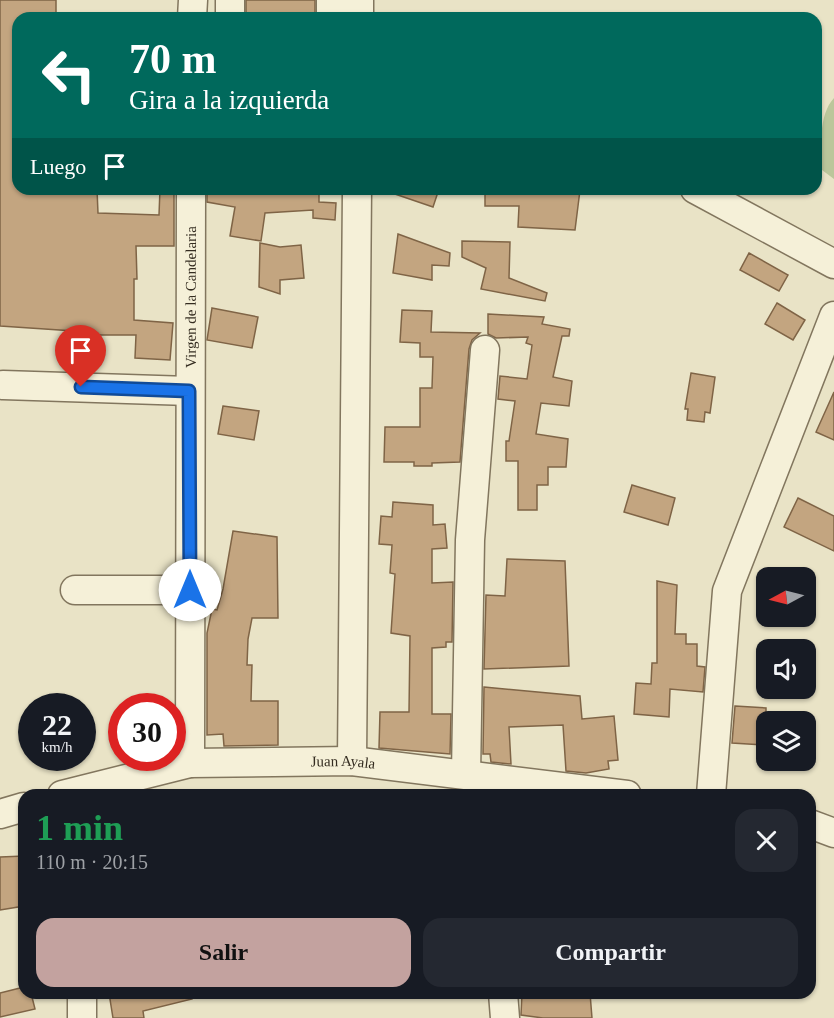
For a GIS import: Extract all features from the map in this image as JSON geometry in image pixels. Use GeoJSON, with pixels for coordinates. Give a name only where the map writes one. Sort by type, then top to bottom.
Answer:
{"type":"FeatureCollection","features":[{"type":"Feature","properties":{"kind":"street","name":"Virgen de la Candelaria"},"geometry":{"type":"LineString","coordinates":[[190,763],[191,195]]}},
{"type":"Feature","properties":{"kind":"street"},"geometry":{"type":"LineString","coordinates":[[352,761],[357,195]]}},
{"type":"Feature","properties":{"kind":"street"},"geometry":{"type":"LineString","coordinates":[[706,195],[834,264]]}},
{"type":"Feature","properties":{"kind":"street"},"geometry":{"type":"LineString","coordinates":[[711,789],[727,591],[834,316]]}},
{"type":"Feature","properties":{"kind":"street"},"geometry":{"type":"LineString","coordinates":[[480,782],[470,540],[485,350]]}},
{"type":"Feature","properties":{"kind":"street"},"geometry":{"type":"LineString","coordinates":[[3,385],[189,391]]}},
{"type":"Feature","properties":{"kind":"street"},"geometry":{"type":"LineString","coordinates":[[75,590],[190,590]]}},
{"type":"Feature","properties":{"kind":"street","name":"Juan Ayala"},"geometry":{"type":"LineString","coordinates":[[90,789],[190,763],[352,761],[480,782],[559,789]]}},
{"type":"Feature","properties":{"kind":"street"},"geometry":{"type":"LineString","coordinates":[[0,814],[18,809]]}},
{"type":"Feature","properties":{"kind":"street"},"geometry":{"type":"LineString","coordinates":[[816,826],[834,833]]}},
{"type":"Feature","properties":{"kind":"street"},"geometry":{"type":"LineString","coordinates":[[82,999],[82,1018]]}},
{"type":"Feature","properties":{"kind":"street"},"geometry":{"type":"LineString","coordinates":[[503,999],[505,1018]]}},
{"type":"Feature","properties":{"kind":"green space"},"geometry":{"type":"Polygon","coordinates":[[[834,98],[834,179],[822,170],[823,123],[834,98]]]}},
{"type":"Feature","properties":{"kind":"building"},"geometry":{"type":"Polygon","coordinates":[[[0,0],[56,0],[56,12],[12,12],[12,195],[97,195],[98,213],[159,215],[160,195],[174,195],[174,246],[136,246],[137,279],[134,279],[134,320],[173,323],[170,360],[135,358],[136,335],[96,335],[96,348],[74,348],[74,331],[0,326],[0,0]]]}},
{"type":"Feature","properties":{"kind":"building"},"geometry":{"type":"Polygon","coordinates":[[[246,0],[315,0],[315,12],[246,12],[246,0]]]}},
{"type":"Feature","properties":{"kind":"building"},"geometry":{"type":"Polygon","coordinates":[[[207,195],[319,195],[319,202],[336,203],[335,220],[313,218],[313,210],[265,213],[261,241],[230,236],[235,207],[207,202],[207,195]]]}},
{"type":"Feature","properties":{"kind":"building"},"geometry":{"type":"Polygon","coordinates":[[[398,195],[437,195],[433,207],[398,195]]]}},
{"type":"Feature","properties":{"kind":"building"},"geometry":{"type":"Polygon","coordinates":[[[485,195],[579,195],[575,230],[518,227],[519,206],[485,206],[485,195]]]}},
{"type":"Feature","properties":{"kind":"building"},"geometry":{"type":"Polygon","coordinates":[[[398,234],[450,253],[449,266],[432,265],[432,280],[393,273],[398,234]]]}},
{"type":"Feature","properties":{"kind":"building"},"geometry":{"type":"Polygon","coordinates":[[[462,241],[510,242],[509,278],[547,293],[545,301],[481,289],[486,268],[462,257],[462,241]]]}},
{"type":"Feature","properties":{"kind":"building"},"geometry":{"type":"Polygon","coordinates":[[[260,243],[280,247],[301,245],[304,278],[280,280],[280,294],[259,287],[260,243]]]}},
{"type":"Feature","properties":{"kind":"building"},"geometry":{"type":"Polygon","coordinates":[[[749,253],[788,275],[779,291],[740,270],[749,253]]]}},
{"type":"Feature","properties":{"kind":"building"},"geometry":{"type":"Polygon","coordinates":[[[777,303],[805,320],[793,340],[765,324],[777,303]]]}},
{"type":"Feature","properties":{"kind":"building"},"geometry":{"type":"Polygon","coordinates":[[[212,308],[258,317],[252,348],[207,340],[212,308]]]}},
{"type":"Feature","properties":{"kind":"building"},"geometry":{"type":"Polygon","coordinates":[[[402,310],[432,311],[431,332],[480,333],[472,340],[469,349],[460,462],[414,466],[414,462],[384,462],[385,427],[420,427],[420,388],[432,388],[433,357],[420,357],[420,343],[400,342],[402,310]]]}},
{"type":"Feature","properties":{"kind":"building"},"geometry":{"type":"Polygon","coordinates":[[[488,314],[544,317],[542,324],[570,329],[569,336],[562,336],[553,377],[572,381],[569,406],[541,403],[536,434],[568,439],[566,467],[548,467],[548,485],[537,485],[537,510],[518,510],[518,461],[506,461],[506,441],[509,441],[515,401],[498,399],[500,376],[527,379],[532,345],[526,343],[528,337],[496,338],[488,334],[488,314]]]}},
{"type":"Feature","properties":{"kind":"building"},"geometry":{"type":"Polygon","coordinates":[[[691,373],[715,377],[710,413],[705,412],[704,422],[687,420],[688,409],[685,409],[691,373]]]}},
{"type":"Feature","properties":{"kind":"building"},"geometry":{"type":"Polygon","coordinates":[[[834,392],[834,440],[816,432],[834,392]]]}},
{"type":"Feature","properties":{"kind":"building"},"geometry":{"type":"Polygon","coordinates":[[[223,406],[259,411],[254,440],[218,434],[223,406]]]}},
{"type":"Feature","properties":{"kind":"building"},"geometry":{"type":"Polygon","coordinates":[[[632,485],[675,498],[668,525],[624,512],[632,485]]]}},
{"type":"Feature","properties":{"kind":"building"},"geometry":{"type":"Polygon","coordinates":[[[798,498],[834,516],[834,551],[784,527],[798,498]]]}},
{"type":"Feature","properties":{"kind":"building"},"geometry":{"type":"Polygon","coordinates":[[[393,502],[433,505],[433,525],[445,524],[447,548],[432,549],[432,583],[453,582],[452,642],[446,642],[446,647],[432,648],[432,714],[451,714],[450,754],[379,748],[380,712],[409,712],[410,636],[391,633],[395,574],[390,573],[392,545],[379,544],[381,516],[392,517],[393,502]]]}},
{"type":"Feature","properties":{"kind":"building"},"geometry":{"type":"Polygon","coordinates":[[[233,531],[277,537],[278,618],[252,618],[247,665],[252,665],[251,701],[278,701],[278,745],[224,746],[223,734],[207,735],[207,633],[212,609],[217,610],[223,589],[233,531]]]}},
{"type":"Feature","properties":{"kind":"building"},"geometry":{"type":"Polygon","coordinates":[[[507,559],[565,561],[569,666],[484,669],[486,595],[505,596],[507,559]]]}},
{"type":"Feature","properties":{"kind":"building"},"geometry":{"type":"Polygon","coordinates":[[[657,581],[677,585],[675,634],[686,634],[686,644],[697,644],[697,666],[705,667],[703,692],[670,689],[669,717],[634,714],[636,683],[651,684],[652,663],[657,663],[657,581]]]}},
{"type":"Feature","properties":{"kind":"building"},"geometry":{"type":"Polygon","coordinates":[[[484,687],[580,696],[582,719],[614,716],[618,760],[608,761],[609,769],[586,773],[566,771],[563,725],[509,727],[511,764],[491,762],[490,754],[483,754],[484,687]]]}},
{"type":"Feature","properties":{"kind":"building"},"geometry":{"type":"Polygon","coordinates":[[[735,706],[766,708],[766,711],[756,711],[756,744],[732,743],[735,706]]]}},
{"type":"Feature","properties":{"kind":"building"},"geometry":{"type":"Polygon","coordinates":[[[18,856],[18,907],[0,910],[0,857],[18,856]]]}},
{"type":"Feature","properties":{"kind":"building"},"geometry":{"type":"Polygon","coordinates":[[[18,988],[18,999],[32,999],[35,1009],[0,1017],[0,993],[18,988]]]}},
{"type":"Feature","properties":{"kind":"building"},"geometry":{"type":"Polygon","coordinates":[[[110,999],[192,999],[143,1011],[144,1018],[113,1018],[110,999]]]}},
{"type":"Feature","properties":{"kind":"building"},"geometry":{"type":"Polygon","coordinates":[[[522,999],[590,999],[592,1018],[543,1018],[521,1015],[522,999]]]}},
{"type":"Feature","properties":{"kind":"route"},"geometry":{"type":"LineString","coordinates":[[81,387],[189,391],[190,590]]}}]}
